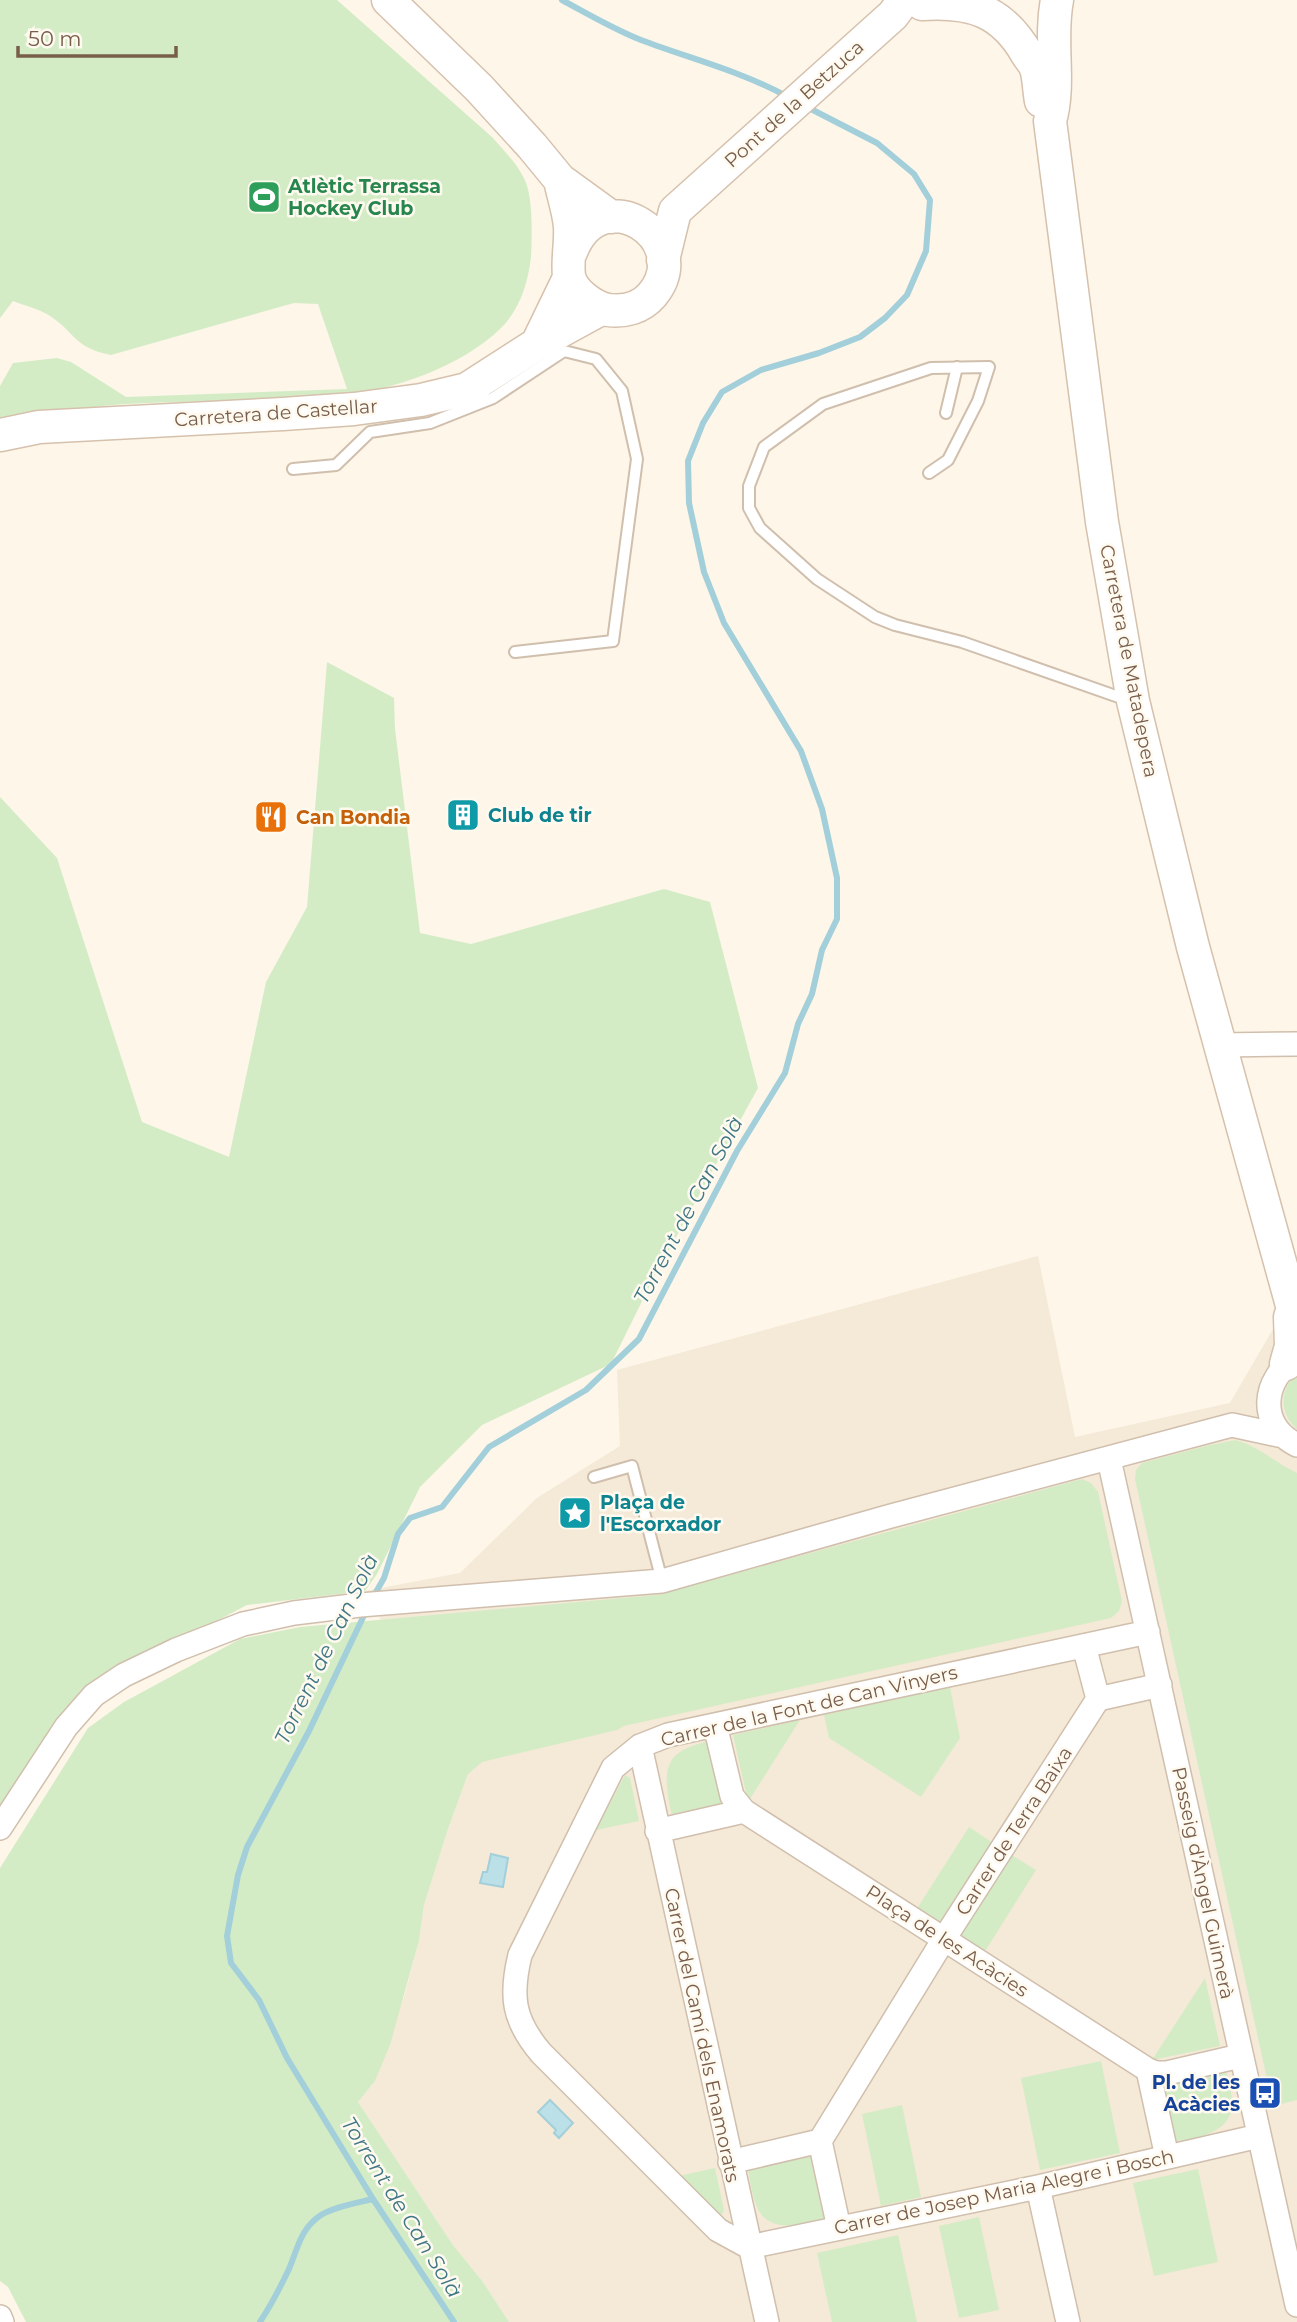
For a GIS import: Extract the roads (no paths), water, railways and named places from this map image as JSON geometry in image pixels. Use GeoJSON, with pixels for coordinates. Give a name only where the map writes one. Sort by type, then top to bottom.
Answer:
{"type":"FeatureCollection","features":[{"type":"Feature","properties":{"kind":"street"},"geometry":{"type":"LineString","coordinates":[[388,0],[479,88],[533,146],[559,180],[653,234],[662,249],[663,260],[660,283],[650,298],[636,307],[619,311],[601,309],[586,300],[570,265],[570,225],[559,180]]}},
{"type":"Feature","properties":{"kind":"street","name":"Carretera de Matadepera"},"geometry":{"type":"LineString","coordinates":[[1057,0],[1053,54],[1055,102],[1050,121],[1102,522],[1133,702],[1193,947],[1295,1311],[1290,1317],[1291,1346],[1285,1369]]}},
{"type":"Feature","properties":{"kind":"street"},"geometry":{"type":"LineString","coordinates":[[911,5],[963,4],[979,9],[1005,25],[1020,40],[1036,68],[1041,103],[1050,121]]}},
{"type":"Feature","properties":{"kind":"street","name":"Pont de la Betzuca"},"geometry":{"type":"LineString","coordinates":[[685,201],[911,5]]}},
{"type":"Feature","properties":{"kind":"street"},"geometry":{"type":"LineString","coordinates":[[537,344],[583,229],[600,218],[624,219],[685,201]]}},
{"type":"Feature","properties":{"kind":"street"},"geometry":{"type":"LineString","coordinates":[[663,260],[685,201]]}},
{"type":"Feature","properties":{"kind":"street","name":"Carretera de Castellar"},"geometry":{"type":"LineString","coordinates":[[0,435],[39,427],[318,412],[421,400],[467,389],[537,344],[601,309]]}},
{"type":"Feature","properties":{"kind":"street"},"geometry":{"type":"LineString","coordinates":[[1220,1045],[1297,1044]]}},
{"type":"Feature","properties":{"kind":"street"},"geometry":{"type":"LineString","coordinates":[[1232,1426],[1285,1369]]}},
{"type":"Feature","properties":{"kind":"street"},"geometry":{"type":"LineString","coordinates":[[1285,1369],[1269,1406],[1271,1417],[1290,1441]]}},
{"type":"Feature","properties":{"kind":"street"},"geometry":{"type":"LineString","coordinates":[[0,1828],[66,1727],[94,1695],[124,1675],[176,1650],[243,1625],[294,1613],[360,1605],[662,1581],[891,1516],[1232,1426],[1290,1441]]}},
{"type":"Feature","properties":{"kind":"street","name":"Passeig d'Àngel Guimerà"},"geometry":{"type":"LineString","coordinates":[[1110,1460],[1297,2305]]}},
{"type":"Feature","properties":{"kind":"street","name":"Carrer de la Font de Can Vinyers"},"geometry":{"type":"LineString","coordinates":[[749,2247],[718,2231],[541,2053],[526,2035],[514,2005],[513,1988],[520,1955],[613,1769],[640,1746],[668,1735],[1148,1632]]}},
{"type":"Feature","properties":{"kind":"street"},"geometry":{"type":"LineString","coordinates":[[1084,1646],[1098,1699],[1160,1685]]}},
{"type":"Feature","properties":{"kind":"street","name":"Carrer de Terra Baixa"},"geometry":{"type":"LineString","coordinates":[[820,2141],[944,1939],[1098,1699]]}},
{"type":"Feature","properties":{"kind":"street"},"geometry":{"type":"LineString","coordinates":[[657,1831],[744,1811],[732,1796],[715,1725]]}},
{"type":"Feature","properties":{"kind":"street","name":"Carrer del Camí dels Enamorats"},"geometry":{"type":"LineString","coordinates":[[640,1746],[766,2322]]}},
{"type":"Feature","properties":{"kind":"street","name":"Plaça de les Acàcies"},"geometry":{"type":"LineString","coordinates":[[744,1811],[1149,2070]]}},
{"type":"Feature","properties":{"kind":"street"},"geometry":{"type":"LineString","coordinates":[[1149,2070],[1167,2073],[1240,2056]]}},
{"type":"Feature","properties":{"kind":"street"},"geometry":{"type":"LineString","coordinates":[[1149,2070],[1167,2157]]}},
{"type":"Feature","properties":{"kind":"street","name":"Carrer de Josep Maria Alegre i Bosch"},"geometry":{"type":"LineString","coordinates":[[749,2247],[1038,2187],[1259,2136]]}},
{"type":"Feature","properties":{"kind":"street"},"geometry":{"type":"LineString","coordinates":[[730,2162],[820,2141],[839,2228]]}},
{"type":"Feature","properties":{"kind":"street"},"geometry":{"type":"LineString","coordinates":[[1038,2187],[1068,2322]]}},
{"type":"Feature","properties":{"kind":"street"},"geometry":{"type":"LineString","coordinates":[[0,2317],[2,2322]]}},
{"type":"Feature","properties":{"kind":"lane"},"geometry":{"type":"LineString","coordinates":[[293,468],[336,465],[370,432],[430,423],[494,398],[564,351],[596,359],[622,391],[637,459],[613,641],[515,652]]}},
{"type":"Feature","properties":{"kind":"lane"},"geometry":{"type":"LineString","coordinates":[[946,413],[957,367]]}},
{"type":"Feature","properties":{"kind":"lane"},"geometry":{"type":"LineString","coordinates":[[929,473],[948,460],[978,401],[989,367],[931,368],[823,404],[764,447],[749,486],[750,509],[760,528],[817,579],[875,617],[895,625],[962,642],[1133,702]]}},
{"type":"Feature","properties":{"kind":"lane"},"geometry":{"type":"LineString","coordinates":[[594,1477],[632,1466],[662,1581]]}},
{"type":"Feature","properties":{"kind":"water"},"geometry":{"type":"Polygon","coordinates":[[[491,1854],[508,1858],[503,1887],[480,1883],[483,1872],[487,1872],[491,1854]]]}},
{"type":"Feature","properties":{"kind":"water"},"geometry":{"type":"Polygon","coordinates":[[[550,2100],[573,2123],[559,2138],[554,2133],[556,2130],[538,2112],[550,2100]]]}},
{"type":"Feature","properties":{"kind":"waterway"},"geometry":{"type":"LineString","coordinates":[[562,0],[631,36],[734,73],[788,97]]}},
{"type":"Feature","properties":{"kind":"waterway"},"geometry":{"type":"LineString","coordinates":[[372,1599],[384,1578],[398,1534],[410,1518],[442,1507],[489,1447],[586,1390],[639,1339],[737,1151],[785,1073],[798,1024],[812,994],[822,950],[837,919],[837,878],[822,809],[801,751],[724,623],[704,572],[689,503],[688,461],[703,423],[722,392],[761,370],[819,353],[860,337],[885,318],[907,295],[926,251],[930,200],[914,174],[877,143],[807,107]]}},
{"type":"Feature","properties":{"kind":"waterway","name":"Torrent de Can Solà"},"geometry":{"type":"LineString","coordinates":[[367,1609],[309,1731],[247,1847],[238,1875],[227,1936],[231,1963],[259,2000],[287,2058],[373,2199],[454,2322]]}},
{"type":"Feature","properties":{"kind":"waterway"},"geometry":{"type":"LineString","coordinates":[[260,2322],[272,2303],[308,2226],[327,2212],[373,2199]]}},
{"type":"Feature","properties":{"kind":"place","name":"Atlètic Terrassa Hockey Club"},"geometry":{"type":"Point","coordinates":[264,197]}},
{"type":"Feature","properties":{"kind":"place","name":"Club de tir"},"geometry":{"type":"Point","coordinates":[463,815]}},
{"type":"Feature","properties":{"kind":"place","name":"Can Bondia"},"geometry":{"type":"Point","coordinates":[271,817]}},
{"type":"Feature","properties":{"kind":"place","name":"Plaça de l'Escorxador"},"geometry":{"type":"Point","coordinates":[575,1513]}},
{"type":"Feature","properties":{"kind":"place","name":"Pl. de les Acàcies"},"geometry":{"type":"Point","coordinates":[1265,2093]}}]}
